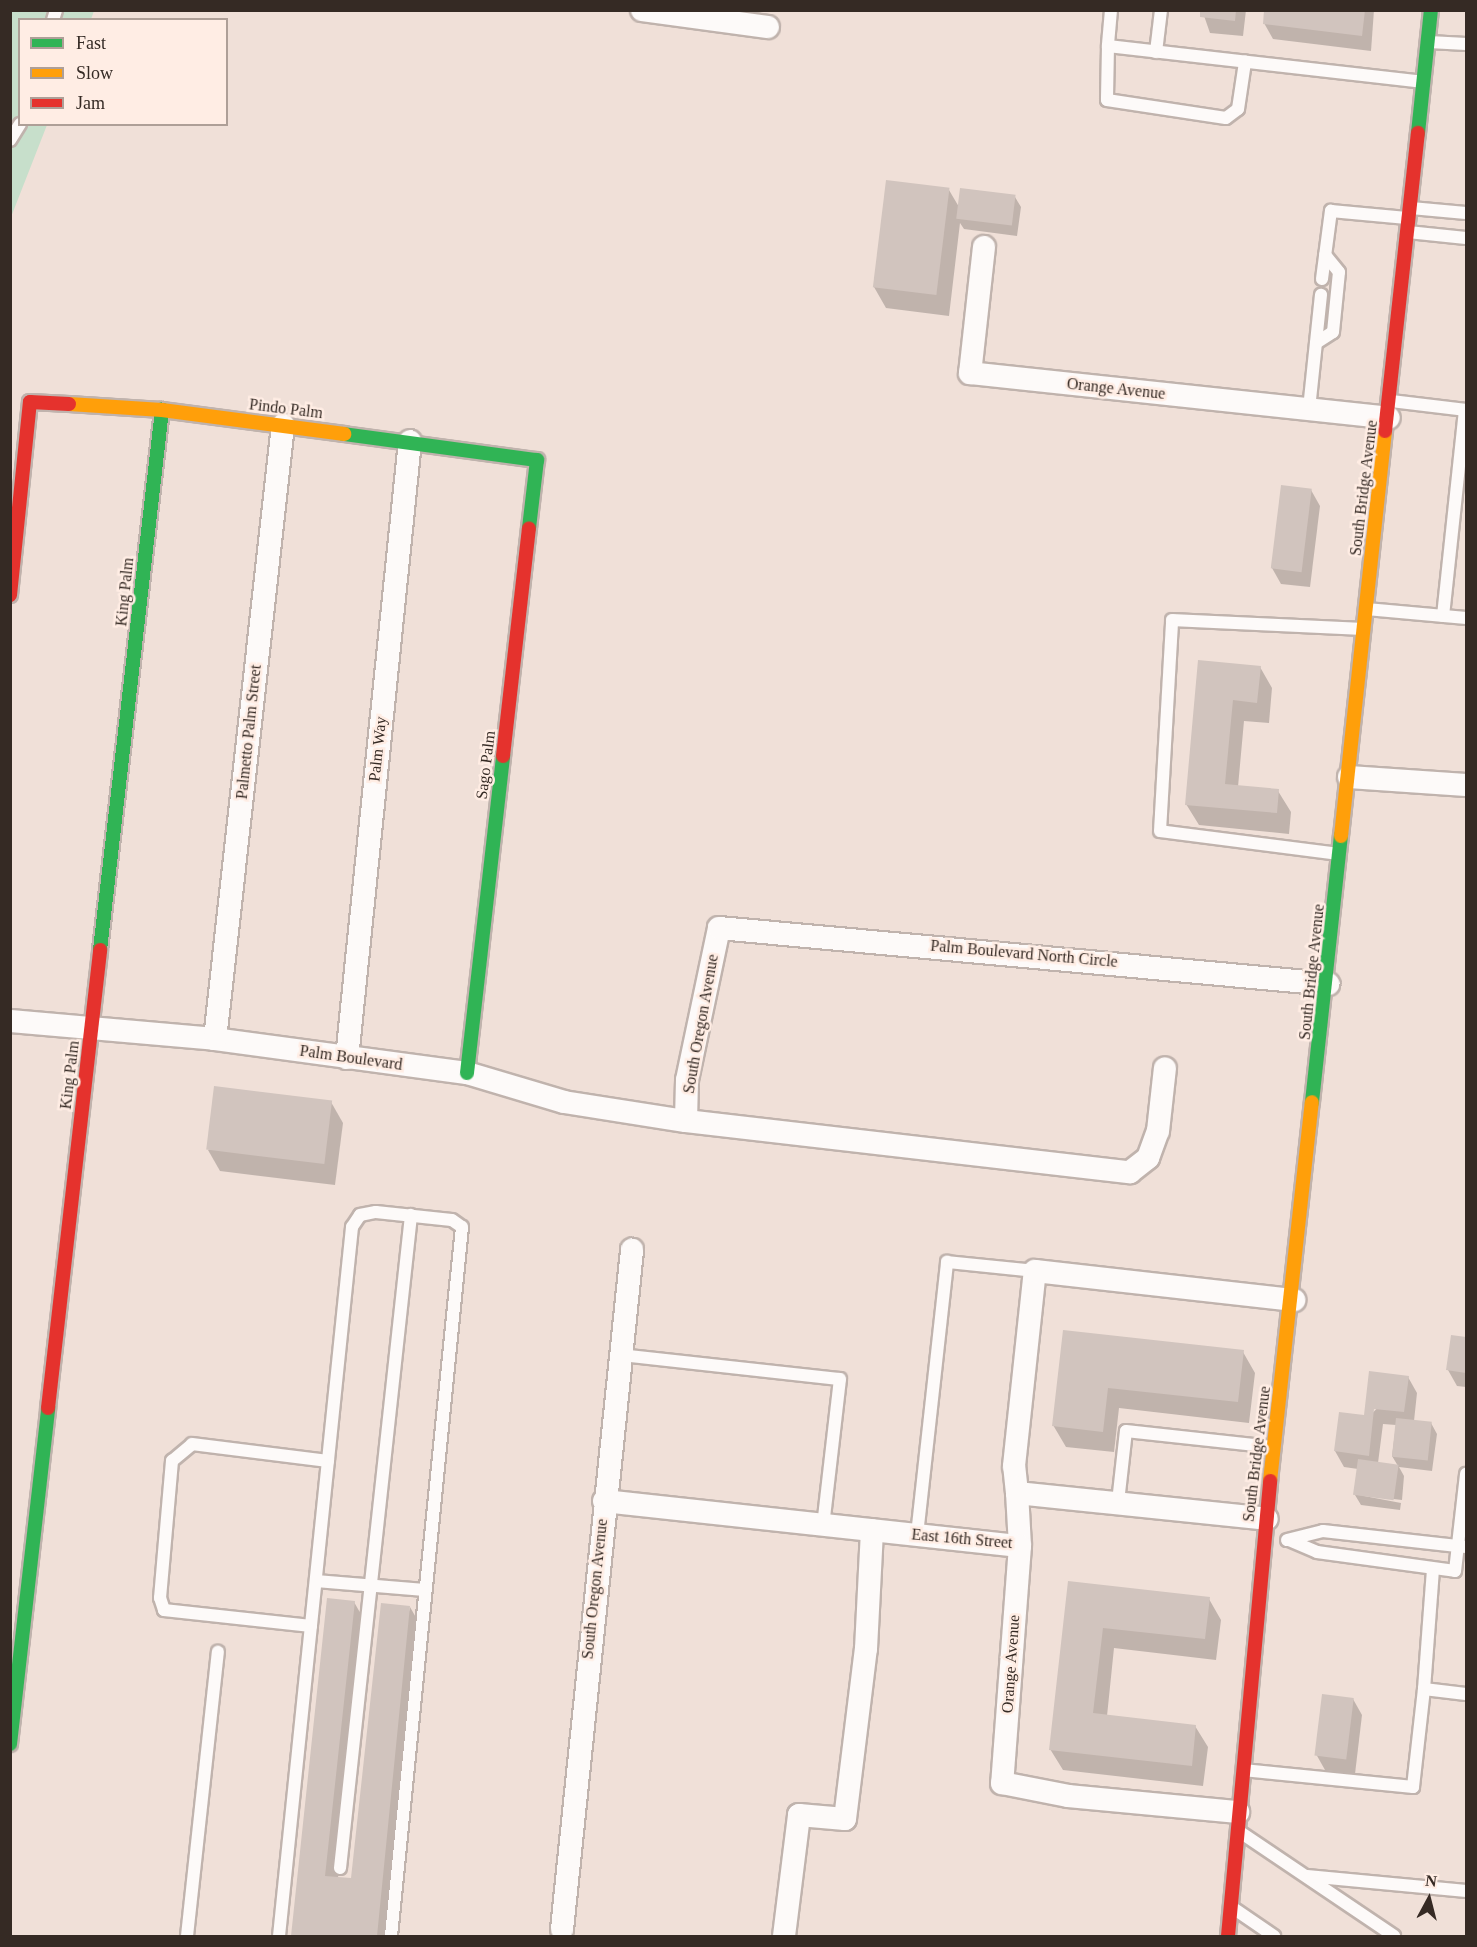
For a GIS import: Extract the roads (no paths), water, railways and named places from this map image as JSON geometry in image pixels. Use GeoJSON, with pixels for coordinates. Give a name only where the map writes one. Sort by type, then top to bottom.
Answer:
{"type":"FeatureCollection","features":[{"type":"Feature","properties":{"kind":"street"},"geometry":{"type":"LineString","coordinates":[[642,10],[768,27]]}},
{"type":"Feature","properties":{"kind":"street","name":"South Bridge Avenue"},"geometry":{"type":"LineString","coordinates":[[1228,1936],[1265,1529],[1294,1300],[1431,10]]}},
{"type":"Feature","properties":{"kind":"street","name":"Orange Avenue"},"geometry":{"type":"LineString","coordinates":[[984,247],[970,373],[1309,409],[1390,409]]}},
{"type":"Feature","properties":{"kind":"street","name":"Pindo Palm"},"geometry":{"type":"LineString","coordinates":[[10,595],[30,402],[162,410],[410,441],[537,460]]}},
{"type":"Feature","properties":{"kind":"street","name":"King Palm"},"geometry":{"type":"LineString","coordinates":[[10,1744],[162,410]]}},
{"type":"Feature","properties":{"kind":"street","name":"Palmetto Palm Street"},"geometry":{"type":"LineString","coordinates":[[215,1039],[283,425]]}},
{"type":"Feature","properties":{"kind":"street","name":"Palm Way"},"geometry":{"type":"LineString","coordinates":[[347,1058],[410,441]]}},
{"type":"Feature","properties":{"kind":"street","name":"Sago Palm"},"geometry":{"type":"LineString","coordinates":[[467,1073],[537,460]]}},
{"type":"Feature","properties":{"kind":"street"},"geometry":{"type":"LineString","coordinates":[[1349,777],[1467,784]]}},
{"type":"Feature","properties":{"kind":"street","name":"Palm Boulevard North Circle"},"geometry":{"type":"LineString","coordinates":[[719,928],[1328,984]]}},
{"type":"Feature","properties":{"kind":"street","name":"South Oregon Avenue"},"geometry":{"type":"LineString","coordinates":[[686,1121],[687,1080],[719,928]]}},
{"type":"Feature","properties":{"kind":"street","name":"Palm Boulevard"},"geometry":{"type":"LineString","coordinates":[[10,1021],[215,1039],[467,1073],[564,1102],[686,1121]]}},
{"type":"Feature","properties":{"kind":"street"},"geometry":{"type":"LineString","coordinates":[[686,1121],[1130,1172],[1148,1158],[1158,1131],[1165,1068]]}},
{"type":"Feature","properties":{"kind":"street","name":"South Oregon Avenue"},"geometry":{"type":"LineString","coordinates":[[562,1929],[604,1501],[632,1250]]}},
{"type":"Feature","properties":{"kind":"street"},"geometry":{"type":"LineString","coordinates":[[1035,1271],[1294,1300]]}},
{"type":"Feature","properties":{"kind":"street","name":"East 16th Street"},"geometry":{"type":"LineString","coordinates":[[604,1501],[1020,1546],[1014,1466],[1035,1271]]}},
{"type":"Feature","properties":{"kind":"street"},"geometry":{"type":"LineString","coordinates":[[1017,1493],[1118,1502],[1265,1529]]}},
{"type":"Feature","properties":{"kind":"street"},"geometry":{"type":"LineString","coordinates":[[784,1936],[799,1815],[845,1819],[866,1649],[872,1530]]}},
{"type":"Feature","properties":{"kind":"street","name":"Orange Avenue"},"geometry":{"type":"LineString","coordinates":[[1020,1546],[1002,1783],[1068,1796],[1237,1821]]}},
{"type":"Feature","properties":{"kind":"lane"},"geometry":{"type":"LineString","coordinates":[[1111,10],[1107,100],[1226,118],[1238,109],[1245,62]]}},
{"type":"Feature","properties":{"kind":"lane"},"geometry":{"type":"LineString","coordinates":[[1156,52],[1161,10]]}},
{"type":"Feature","properties":{"kind":"lane"},"geometry":{"type":"LineString","coordinates":[[1428,42],[1467,44]]}},
{"type":"Feature","properties":{"kind":"lane"},"geometry":{"type":"LineString","coordinates":[[1108,46],[1422,82]]}},
{"type":"Feature","properties":{"kind":"lane"},"geometry":{"type":"LineString","coordinates":[[10,140],[19,126]]}},
{"type":"Feature","properties":{"kind":"lane"},"geometry":{"type":"LineString","coordinates":[[1322,279],[1330,211],[1408,219],[1467,213]]}},
{"type":"Feature","properties":{"kind":"lane"},"geometry":{"type":"LineString","coordinates":[[1408,219],[1467,238]]}},
{"type":"Feature","properties":{"kind":"lane"},"geometry":{"type":"LineString","coordinates":[[1316,343],[1333,332],[1340,272],[1325,255]]}},
{"type":"Feature","properties":{"kind":"lane"},"geometry":{"type":"LineString","coordinates":[[1309,409],[1321,295]]}},
{"type":"Feature","properties":{"kind":"lane"},"geometry":{"type":"LineString","coordinates":[[1390,409],[1466,410],[1443,616]]}},
{"type":"Feature","properties":{"kind":"lane"},"geometry":{"type":"LineString","coordinates":[[1366,609],[1467,618]]}},
{"type":"Feature","properties":{"kind":"lane"},"geometry":{"type":"LineString","coordinates":[[1340,855],[1160,831],[1172,620],[1364,629]]}},
{"type":"Feature","properties":{"kind":"lane"},"geometry":{"type":"LineString","coordinates":[[279,1936],[352,1227],[360,1215],[411,1215],[452,1220],[462,1227],[391,1936]]}},
{"type":"Feature","properties":{"kind":"lane"},"geometry":{"type":"LineString","coordinates":[[340,1868],[373,1586],[411,1215]]}},
{"type":"Feature","properties":{"kind":"lane"},"geometry":{"type":"LineString","coordinates":[[917,1535],[947,1262],[1035,1271]]}},
{"type":"Feature","properties":{"kind":"lane"},"geometry":{"type":"LineString","coordinates":[[621,1355],[840,1379],[823,1526]]}},
{"type":"Feature","properties":{"kind":"lane"},"geometry":{"type":"LineString","coordinates":[[1118,1502],[1126,1431],[1274,1447]]}},
{"type":"Feature","properties":{"kind":"lane"},"geometry":{"type":"LineString","coordinates":[[311,1626],[164,1610],[160,1598],[172,1461],[192,1444],[328,1461]]}},
{"type":"Feature","properties":{"kind":"lane"},"geometry":{"type":"LineString","coordinates":[[1265,1529],[1317,1552],[1434,1570],[1455,1571],[1462,1547],[1467,1474]]}},
{"type":"Feature","properties":{"kind":"lane"},"geometry":{"type":"LineString","coordinates":[[1289,1540],[1323,1531],[1462,1547]]}},
{"type":"Feature","properties":{"kind":"lane"},"geometry":{"type":"LineString","coordinates":[[1242,1770],[1413,1787],[1434,1570]]}},
{"type":"Feature","properties":{"kind":"lane"},"geometry":{"type":"LineString","coordinates":[[316,1581],[425,1590]]}},
{"type":"Feature","properties":{"kind":"lane"},"geometry":{"type":"LineString","coordinates":[[186,1936],[218,1652]]}},
{"type":"Feature","properties":{"kind":"lane"},"geometry":{"type":"LineString","coordinates":[[1424,1689],[1467,1694]]}},
{"type":"Feature","properties":{"kind":"lane"},"geometry":{"type":"LineString","coordinates":[[1237,1821],[1306,1876],[1394,1936]]}},
{"type":"Feature","properties":{"kind":"lane"},"geometry":{"type":"LineString","coordinates":[[1306,1876],[1467,1891]]}},
{"type":"Feature","properties":{"kind":"lane"},"geometry":{"type":"LineString","coordinates":[[1231,1906],[1274,1936]]}}]}
